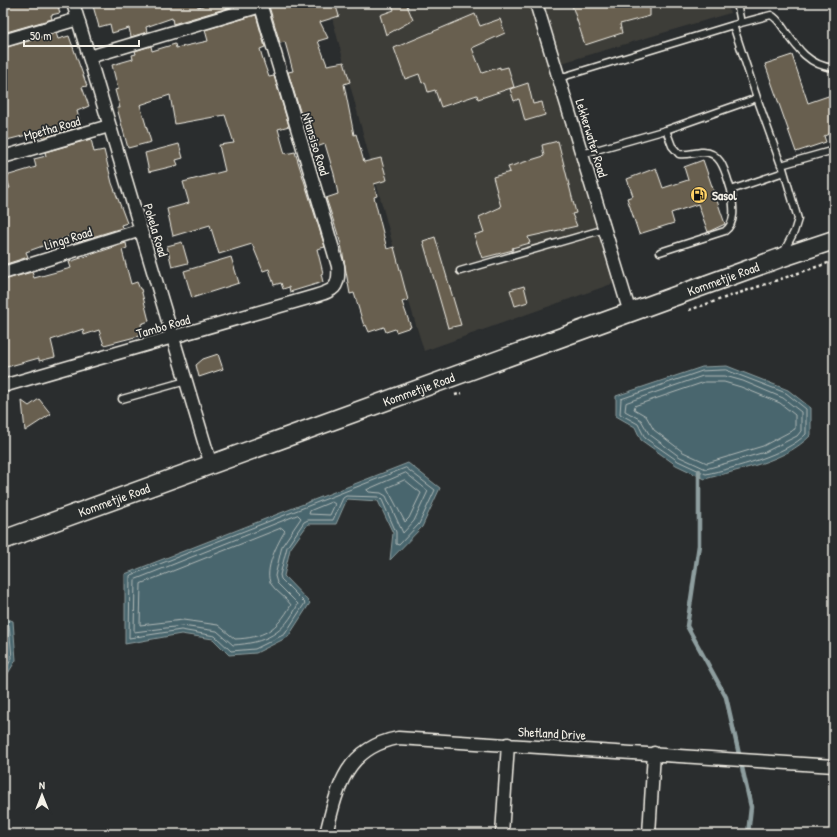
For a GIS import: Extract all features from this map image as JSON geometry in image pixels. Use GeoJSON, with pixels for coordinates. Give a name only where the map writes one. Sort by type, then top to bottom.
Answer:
{"type":"FeatureCollection","features":[{"type":"Feature","properties":{"kind":"main road","name":"Kommetjie Road"},"geometry":{"type":"LineString","coordinates":[[3,540],[780,258],[834,240]]}},
{"type":"Feature","properties":{"kind":"street","name":"Pokela Road"},"geometry":{"type":"LineString","coordinates":[[73,3],[211,465]]}},
{"type":"Feature","properties":{"kind":"street","name":"Lekkerwater Road"},"geometry":{"type":"LineString","coordinates":[[539,3],[559,78],[630,313]]}},
{"type":"Feature","properties":{"kind":"street"},"geometry":{"type":"LineString","coordinates":[[89,57],[260,4]]}},
{"type":"Feature","properties":{"kind":"street","name":"Ntansiso Road"},"geometry":{"type":"LineString","coordinates":[[260,4],[338,266],[337,283],[331,291]]}},
{"type":"Feature","properties":{"kind":"street"},"geometry":{"type":"LineString","coordinates":[[3,41],[78,19]]}},
{"type":"Feature","properties":{"kind":"street","name":"Mpetha Road"},"geometry":{"type":"LineString","coordinates":[[3,157],[109,126]]}},
{"type":"Feature","properties":{"kind":"street","name":"Linga Road"},"geometry":{"type":"LineString","coordinates":[[3,273],[141,230]]}},
{"type":"Feature","properties":{"kind":"street","name":"Tambo Road"},"geometry":{"type":"LineString","coordinates":[[3,386],[174,338],[331,291]]}},
{"type":"Feature","properties":{"kind":"street","name":"Shetland Drive"},"geometry":{"type":"LineString","coordinates":[[326,834],[337,790],[345,773],[354,761],[372,747],[391,739],[406,738],[508,744],[834,766]]}},
{"type":"Feature","properties":{"kind":"street"},"geometry":{"type":"LineString","coordinates":[[502,834],[508,744]]}},
{"type":"Feature","properties":{"kind":"street"},"geometry":{"type":"LineString","coordinates":[[649,834],[654,753]]}},
{"type":"Feature","properties":{"kind":"lane"},"geometry":{"type":"LineString","coordinates":[[737,3],[740,23]]}},
{"type":"Feature","properties":{"kind":"lane"},"geometry":{"type":"LineString","coordinates":[[559,78],[766,15],[773,16],[799,50],[809,60],[822,66],[834,68]]}},
{"type":"Feature","properties":{"kind":"lane"},"geometry":{"type":"LineString","coordinates":[[733,25],[757,98],[784,172],[798,220],[794,232],[780,258]]}},
{"type":"Feature","properties":{"kind":"lane"},"geometry":{"type":"LineString","coordinates":[[582,154],[666,130],[757,98]]}},
{"type":"Feature","properties":{"kind":"lane"},"geometry":{"type":"LineString","coordinates":[[660,252],[719,234],[728,229],[731,224],[733,208],[731,190],[722,165],[715,156],[706,152],[679,154],[672,146],[666,130]]}},
{"type":"Feature","properties":{"kind":"lane"},"geometry":{"type":"LineString","coordinates":[[781,165],[834,150]]}},
{"type":"Feature","properties":{"kind":"lane"},"geometry":{"type":"LineString","coordinates":[[731,190],[784,172]]}},
{"type":"Feature","properties":{"kind":"lane"},"geometry":{"type":"LineString","coordinates":[[460,271],[605,229]]}},
{"type":"Feature","properties":{"kind":"lane"},"geometry":{"type":"LineString","coordinates":[[122,400],[186,381]]}},
{"type":"Feature","properties":{"kind":"path"},"geometry":{"type":"LineString","coordinates":[[682,313],[834,261]]}},
{"type":"Feature","properties":{"kind":"path"},"geometry":{"type":"LineString","coordinates":[[455,395],[468,390]]}},
{"type":"Feature","properties":{"kind":"shaded area"},"geometry":{"type":"Polygon","coordinates":[[[328,3],[727,3],[730,13],[555,65],[620,281],[424,351],[402,279],[328,3]]]}},
{"type":"Feature","properties":{"kind":"water"},"geometry":{"type":"Polygon","coordinates":[[[727,366],[788,390],[811,408],[811,435],[788,452],[775,458],[747,468],[705,479],[676,465],[641,440],[635,427],[616,416],[616,396],[702,367],[727,366]]]}},
{"type":"Feature","properties":{"kind":"water"},"geometry":{"type":"Polygon","coordinates":[[[408,463],[440,488],[422,527],[390,560],[393,533],[378,501],[347,499],[336,524],[308,524],[290,549],[284,576],[310,603],[288,637],[256,653],[229,655],[213,639],[181,634],[125,644],[125,574],[408,463]]]}},
{"type":"Feature","properties":{"kind":"water"},"geometry":{"type":"Polygon","coordinates":[[[3,617],[13,621],[16,660],[4,680],[3,617]]]}},
{"type":"Feature","properties":{"kind":"building"},"geometry":{"type":"Polygon","coordinates":[[[3,3],[57,3],[60,13],[51,15],[52,19],[3,33],[3,3]]]}},
{"type":"Feature","properties":{"kind":"building"},"geometry":{"type":"Polygon","coordinates":[[[105,3],[197,3],[198,7],[215,3],[245,3],[173,24],[172,18],[146,27],[147,32],[131,37],[129,28],[112,33],[110,24],[99,27],[93,6],[105,3]]]}},
{"type":"Feature","properties":{"kind":"building"},"geometry":{"type":"Polygon","coordinates":[[[268,3],[335,3],[339,16],[320,22],[328,38],[318,41],[327,65],[344,62],[350,82],[344,84],[354,135],[356,134],[364,162],[381,158],[387,180],[374,184],[377,196],[374,197],[387,249],[394,247],[408,300],[402,302],[411,327],[396,332],[395,329],[386,332],[384,327],[369,332],[366,325],[364,326],[354,293],[350,294],[341,244],[326,198],[338,194],[334,174],[325,144],[314,148],[306,120],[303,121],[288,72],[293,71],[285,42],[280,43],[268,3]]]}},
{"type":"Feature","properties":{"kind":"building"},"geometry":{"type":"Polygon","coordinates":[[[391,3],[406,3],[413,20],[386,35],[380,15],[394,10],[391,3]]]}},
{"type":"Feature","properties":{"kind":"building"},"geometry":{"type":"Polygon","coordinates":[[[579,3],[650,3],[650,16],[620,24],[622,33],[585,45],[572,5],[579,3]]]}},
{"type":"Feature","properties":{"kind":"building"},"geometry":{"type":"Polygon","coordinates":[[[475,14],[480,26],[500,19],[505,33],[472,48],[482,73],[500,67],[500,69],[508,67],[514,87],[478,99],[477,95],[441,107],[435,90],[428,92],[425,82],[422,83],[419,74],[405,79],[394,48],[475,14]]]}},
{"type":"Feature","properties":{"kind":"building"},"geometry":{"type":"Polygon","coordinates":[[[256,15],[265,47],[260,49],[264,63],[269,77],[274,76],[289,126],[278,129],[285,154],[295,152],[325,247],[317,249],[323,273],[321,274],[323,282],[290,292],[289,287],[283,289],[281,283],[274,285],[269,269],[263,271],[252,244],[219,254],[210,225],[173,236],[167,209],[189,203],[183,182],[225,171],[219,145],[234,143],[225,115],[175,124],[170,95],[140,105],[151,142],[128,148],[117,108],[120,108],[115,90],[118,89],[112,65],[133,59],[132,55],[136,54],[135,51],[151,46],[152,51],[175,44],[176,48],[208,41],[205,30],[256,15]]]}},
{"type":"Feature","properties":{"kind":"building"},"geometry":{"type":"Polygon","coordinates":[[[56,33],[58,39],[69,36],[87,86],[82,87],[89,106],[77,111],[81,126],[43,138],[42,131],[3,141],[3,48],[56,33]]]}},
{"type":"Feature","properties":{"kind":"building"},"geometry":{"type":"Polygon","coordinates":[[[792,55],[808,103],[834,94],[834,132],[824,136],[826,142],[796,152],[765,64],[792,55]]]}},
{"type":"Feature","properties":{"kind":"building"},"geometry":{"type":"Polygon","coordinates":[[[528,83],[533,104],[542,102],[545,115],[525,121],[519,99],[514,101],[510,89],[528,83]]]}},
{"type":"Feature","properties":{"kind":"building"},"geometry":{"type":"Polygon","coordinates":[[[91,139],[94,152],[104,150],[112,183],[127,223],[121,225],[122,228],[76,242],[74,235],[26,252],[28,257],[3,265],[3,189],[10,188],[6,176],[36,167],[34,159],[46,156],[45,152],[91,139]]]}},
{"type":"Feature","properties":{"kind":"building"},"geometry":{"type":"Polygon","coordinates":[[[558,141],[576,213],[572,214],[577,226],[528,237],[530,243],[512,248],[513,250],[482,258],[474,235],[484,232],[479,217],[501,207],[493,177],[510,172],[508,167],[544,156],[542,145],[558,141]]]}},
{"type":"Feature","properties":{"kind":"building"},"geometry":{"type":"Polygon","coordinates":[[[179,144],[183,158],[176,160],[178,165],[149,172],[145,153],[179,144]]]}},
{"type":"Feature","properties":{"kind":"building"},"geometry":{"type":"Polygon","coordinates":[[[703,160],[725,224],[708,232],[698,204],[671,213],[674,223],[639,234],[627,198],[633,196],[627,179],[656,168],[663,188],[688,180],[684,167],[703,160]]]}},
{"type":"Feature","properties":{"kind":"building"},"geometry":{"type":"Polygon","coordinates":[[[435,237],[461,325],[448,328],[423,241],[435,237]]]}},
{"type":"Feature","properties":{"kind":"building"},"geometry":{"type":"Polygon","coordinates":[[[182,242],[188,263],[172,267],[167,246],[182,242]]]}},
{"type":"Feature","properties":{"kind":"building"},"geometry":{"type":"Polygon","coordinates":[[[126,243],[127,248],[122,250],[131,284],[137,282],[141,289],[149,321],[141,324],[143,335],[104,345],[99,330],[84,335],[83,329],[51,340],[55,357],[39,361],[39,358],[3,368],[3,280],[32,272],[34,278],[71,268],[69,262],[126,243]]]}},
{"type":"Feature","properties":{"kind":"building"},"geometry":{"type":"Polygon","coordinates":[[[231,257],[239,283],[192,298],[184,271],[231,257]]]}},
{"type":"Feature","properties":{"kind":"building"},"geometry":{"type":"Polygon","coordinates":[[[524,286],[528,302],[515,306],[510,290],[524,286]]]}},
{"type":"Feature","properties":{"kind":"building"},"geometry":{"type":"Polygon","coordinates":[[[218,354],[223,369],[199,377],[196,365],[203,359],[218,354]]]}},
{"type":"Feature","properties":{"kind":"building"},"geometry":{"type":"Polygon","coordinates":[[[39,399],[51,414],[25,431],[22,401],[29,406],[39,399]]]}},
{"type":"Feature","properties":{"kind":"waterway"},"geometry":{"type":"LineString","coordinates":[[699,471],[699,545],[687,626],[726,697],[751,807],[748,834]]}},
{"type":"Feature","properties":{"kind":"place","name":"Sasol"},"geometry":{"type":"Point","coordinates":[699,195]}}]}
